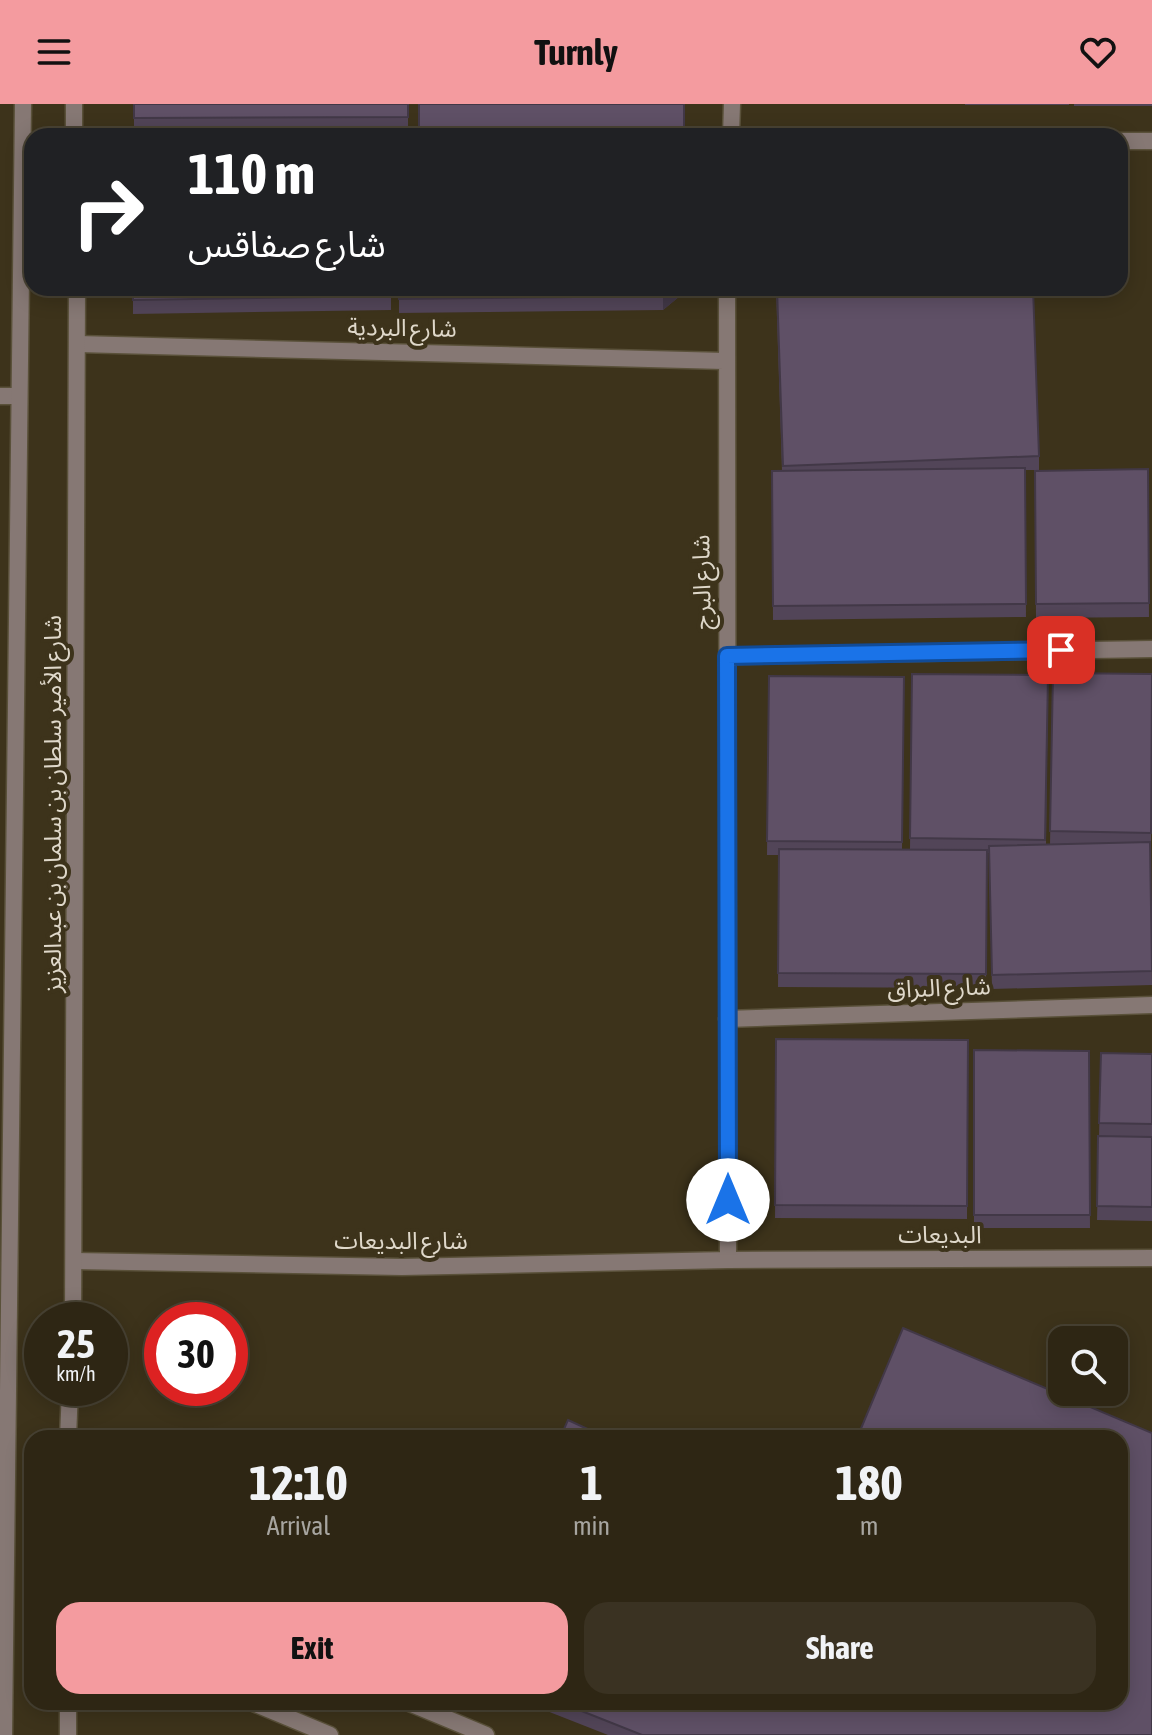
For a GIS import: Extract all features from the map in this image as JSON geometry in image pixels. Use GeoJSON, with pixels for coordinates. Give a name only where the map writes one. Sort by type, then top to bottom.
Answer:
{"type":"FeatureCollection","features":[{"type":"Feature","properties":{"kind":"street","name":"شارع الأمير سلطان بن سلمان بن عبدالعزيز"},"geometry":{"type":"LineString","coordinates":[[4,1735],[7,1073],[23,104]]}},
{"type":"Feature","properties":{"kind":"street"},"geometry":{"type":"LineString","coordinates":[[74,104],[74,128]]}},
{"type":"Feature","properties":{"kind":"street"},"geometry":{"type":"LineString","coordinates":[[731,128],[732,104]]}},
{"type":"Feature","properties":{"kind":"street"},"geometry":{"type":"LineString","coordinates":[[1128,141],[1152,141]]}},
{"type":"Feature","properties":{"kind":"street","name":"شارع الأمير سلطان بن سلمان بن عبدالعزيز"},"geometry":{"type":"LineString","coordinates":[[74,1302],[77,296]]}},
{"type":"Feature","properties":{"kind":"street","name":"شارع البرج"},"geometry":{"type":"LineString","coordinates":[[727,296],[724,361],[728,1260]]}},
{"type":"Feature","properties":{"kind":"street","name":"شارع البردية"},"geometry":{"type":"LineString","coordinates":[[78,344],[724,361]]}},
{"type":"Feature","properties":{"kind":"street"},"geometry":{"type":"LineString","coordinates":[[0,396],[18,396]]}},
{"type":"Feature","properties":{"kind":"street"},"geometry":{"type":"LineString","coordinates":[[727,656],[1152,649]]}},
{"type":"Feature","properties":{"kind":"street","name":"شارع البراق"},"geometry":{"type":"LineString","coordinates":[[727,1019],[1152,1005]]}},
{"type":"Feature","properties":{"kind":"street","name":"البديعات"},"geometry":{"type":"LineString","coordinates":[[728,1260],[1152,1258]]}},
{"type":"Feature","properties":{"kind":"street","name":"شارع البديعات"},"geometry":{"type":"LineString","coordinates":[[75,1261],[402,1267],[728,1260]]}},
{"type":"Feature","properties":{"kind":"street"},"geometry":{"type":"LineString","coordinates":[[68,1430],[69,1406]]}},
{"type":"Feature","properties":{"kind":"street"},"geometry":{"type":"LineString","coordinates":[[68,1710],[68,1735]]}},
{"type":"Feature","properties":{"kind":"street"},"geometry":{"type":"LineString","coordinates":[[270,1710],[330,1735]]}},
{"type":"Feature","properties":{"kind":"street"},"geometry":{"type":"LineString","coordinates":[[426,1710],[486,1735]]}},
{"type":"Feature","properties":{"kind":"building"},"geometry":{"type":"Polygon","coordinates":[[[134,104],[408,104],[408,117],[134,118],[134,104]]]}},
{"type":"Feature","properties":{"kind":"building"},"geometry":{"type":"Polygon","coordinates":[[[419,104],[684,104],[684,128],[419,128],[419,104]]]}},
{"type":"Feature","properties":{"kind":"building"},"geometry":{"type":"Polygon","coordinates":[[[133,296],[391,296],[133,300],[133,296]]]}},
{"type":"Feature","properties":{"kind":"building"},"geometry":{"type":"Polygon","coordinates":[[[399,296],[663,296],[399,299],[399,296]]]}},
{"type":"Feature","properties":{"kind":"building"},"geometry":{"type":"Polygon","coordinates":[[[777,296],[1033,296],[1039,456],[783,466],[777,296]]]}},
{"type":"Feature","properties":{"kind":"building"},"geometry":{"type":"Polygon","coordinates":[[[1025,468],[1026,604],[773,606],[772,471],[1025,468]]]}},
{"type":"Feature","properties":{"kind":"building"},"geometry":{"type":"Polygon","coordinates":[[[1148,469],[1149,603],[1036,604],[1035,471],[1148,469]]]}},
{"type":"Feature","properties":{"kind":"building"},"geometry":{"type":"Polygon","coordinates":[[[1053,673],[1152,674],[1151,833],[1050,831],[1053,673]]]}},
{"type":"Feature","properties":{"kind":"building"},"geometry":{"type":"Polygon","coordinates":[[[912,674],[1048,675],[1045,840],[910,838],[912,674]]]}},
{"type":"Feature","properties":{"kind":"building"},"geometry":{"type":"Polygon","coordinates":[[[769,676],[904,677],[902,842],[767,841],[769,676]]]}},
{"type":"Feature","properties":{"kind":"building"},"geometry":{"type":"Polygon","coordinates":[[[1150,842],[1152,971],[992,975],[989,846],[1150,842]]]}},
{"type":"Feature","properties":{"kind":"building"},"geometry":{"type":"Polygon","coordinates":[[[779,849],[987,850],[986,974],[778,973],[779,849]]]}},
{"type":"Feature","properties":{"kind":"building"},"geometry":{"type":"Polygon","coordinates":[[[776,1039],[968,1040],[967,1206],[775,1205],[776,1039]]]}},
{"type":"Feature","properties":{"kind":"building"},"geometry":{"type":"Polygon","coordinates":[[[974,1050],[1089,1051],[1090,1215],[974,1215],[974,1050]]]}},
{"type":"Feature","properties":{"kind":"building"},"geometry":{"type":"Polygon","coordinates":[[[1101,1053],[1152,1054],[1152,1124],[1099,1123],[1101,1053]]]}},
{"type":"Feature","properties":{"kind":"building"},"geometry":{"type":"Polygon","coordinates":[[[1098,1136],[1152,1137],[1152,1207],[1097,1206],[1098,1136]]]}},
{"type":"Feature","properties":{"kind":"building"},"geometry":{"type":"Polygon","coordinates":[[[903,1328],[1048,1389],[1048,1406],[1088,1406],[1152,1433],[1152,1735],[642,1735],[579,1710],[1128,1710],[1128,1430],[860,1430],[903,1328]]]}},
{"type":"Feature","properties":{"kind":"building"},"geometry":{"type":"Polygon","coordinates":[[[568,1420],[590,1430],[564,1430],[568,1420]]]}},
{"type":"Feature","properties":{"kind":"route"},"geometry":{"type":"LineString","coordinates":[[728,1200],[727,656],[1061,650]]}}]}
